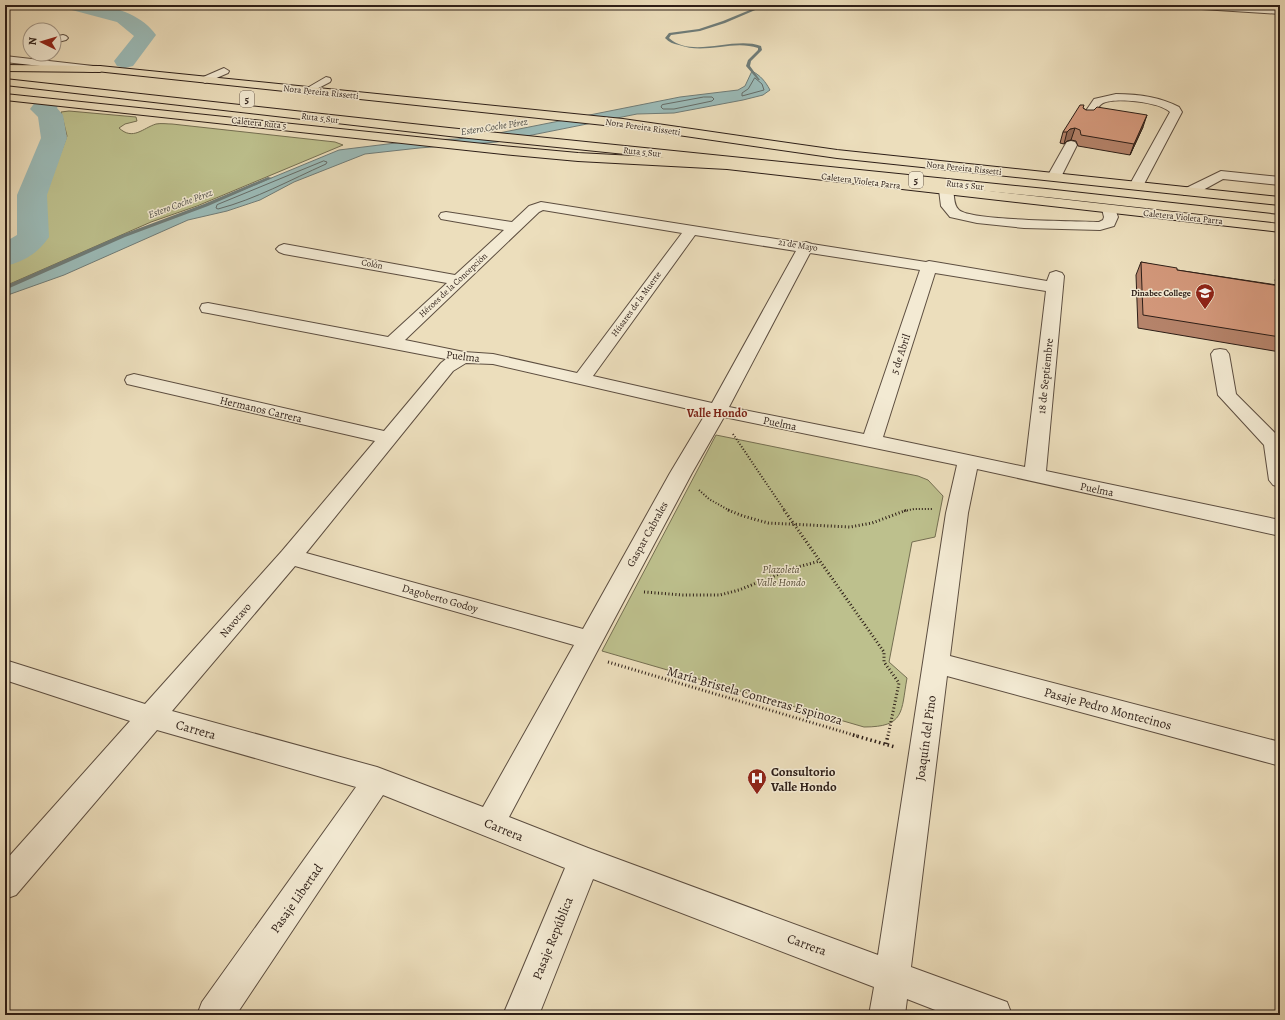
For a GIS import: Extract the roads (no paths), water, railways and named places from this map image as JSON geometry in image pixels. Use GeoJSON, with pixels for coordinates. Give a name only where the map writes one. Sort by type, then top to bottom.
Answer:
{"type":"FeatureCollection","features":[{"type":"Feature","properties":{"kind":"main road"},"geometry":{"type":"LineString","coordinates":[[5,68],[100,70]]}},
{"type":"Feature","properties":{"kind":"main road","name":"Nora Pereira Rissetti"},"geometry":{"type":"LineString","coordinates":[[100,70],[623,123],[837,154],[1280,201]]}},
{"type":"Feature","properties":{"kind":"main road","name":"Ruta 5 Sur"},"geometry":{"type":"LineString","coordinates":[[5,72],[417,117]]}},
{"type":"Feature","properties":{"kind":"main road","name":"Ruta 5 Sur"},"geometry":{"type":"LineString","coordinates":[[5,82],[551,143],[1046,193],[1280,219]]}},
{"type":"Feature","properties":{"kind":"main road","name":"Caletera Ruta 5"},"geometry":{"type":"LineString","coordinates":[[5,97],[513,151]]}},
{"type":"Feature","properties":{"kind":"main road","name":"Ruta 5 Sur"},"geometry":{"type":"LineString","coordinates":[[457,122],[1280,210]]}},
{"type":"Feature","properties":{"kind":"main road","name":"Caletera Violeta Parra"},"geometry":{"type":"LineString","coordinates":[[513,151],[578,157],[727,165],[1280,228]]}},
{"type":"Feature","properties":{"kind":"street"},"geometry":{"type":"LineString","coordinates":[[1186,5],[1280,10]]}},
{"type":"Feature","properties":{"kind":"street"},"geometry":{"type":"LineString","coordinates":[[5,56],[14,51]]}},
{"type":"Feature","properties":{"kind":"street","name":"Nora Pereira Rissetti"},"geometry":{"type":"LineString","coordinates":[[5,59],[100,70]]}},
{"type":"Feature","properties":{"kind":"street"},"geometry":{"type":"LineString","coordinates":[[206,80],[224,71]]}},
{"type":"Feature","properties":{"kind":"street"},"geometry":{"type":"LineString","coordinates":[[307,91],[326,80]]}},
{"type":"Feature","properties":{"kind":"street"},"geometry":{"type":"LineString","coordinates":[[1087,118],[1095,104],[1100,100],[1111,98],[1152,101],[1166,104],[1174,109],[1176,112],[1136,186]]}},
{"type":"Feature","properties":{"kind":"street"},"geometry":{"type":"LineString","coordinates":[[1054,177],[1072,145]]}},
{"type":"Feature","properties":{"kind":"street"},"geometry":{"type":"LineString","coordinates":[[1189,192],[1221,175],[1280,181]]}},
{"type":"Feature","properties":{"kind":"street"},"geometry":{"type":"LineString","coordinates":[[946,190],[948,206],[955,214],[977,219],[1024,224],[1100,226],[1109,223],[1111,218],[1109,209]]}},
{"type":"Feature","properties":{"kind":"street","name":"Héroes de la Concepción"},"geometry":{"type":"LineString","coordinates":[[391,344],[534,209],[541,206]]}},
{"type":"Feature","properties":{"kind":"street","name":"21 de Mayo"},"geometry":{"type":"LineString","coordinates":[[541,206],[929,266],[1055,281]]}},
{"type":"Feature","properties":{"kind":"street"},"geometry":{"type":"LineString","coordinates":[[446,216],[515,227]]}},
{"type":"Feature","properties":{"kind":"street","name":"Húsares de la Muerte"},"geometry":{"type":"LineString","coordinates":[[581,380],[692,229]]}},
{"type":"Feature","properties":{"kind":"street","name":"Gaspar Cabrales"},"geometry":{"type":"LineString","coordinates":[[490,822],[681,473],[718,410],[806,246]]}},
{"type":"Feature","properties":{"kind":"street","name":"Colón"},"geometry":{"type":"LineString","coordinates":[[284,249],[459,280]]}},
{"type":"Feature","properties":{"kind":"street","name":"5 de Abril"},"geometry":{"type":"LineString","coordinates":[[871,442],[929,266]]}},
{"type":"Feature","properties":{"kind":"street","name":"18 de Septiembre"},"geometry":{"type":"LineString","coordinates":[[1035,476],[1055,281]]}},
{"type":"Feature","properties":{"kind":"street","name":"Puelma"},"geometry":{"type":"LineString","coordinates":[[208,308],[464,358],[492,359],[718,410],[968,461],[1280,528]]}},
{"type":"Feature","properties":{"kind":"street"},"geometry":{"type":"LineString","coordinates":[[1220,354],[1227,395],[1274,444],[1280,480]]}},
{"type":"Feature","properties":{"kind":"street","name":"Navotavo"},"geometry":{"type":"LineString","coordinates":[[5,884],[290,557],[447,367],[455,361],[464,358]]}},
{"type":"Feature","properties":{"kind":"street","name":"Hermanos Carrera"},"geometry":{"type":"LineString","coordinates":[[134,380],[389,438]]}},
{"type":"Feature","properties":{"kind":"street","name":"Joaquín del Pino"},"geometry":{"type":"LineString","coordinates":[[886,1015],[957,513],[968,461]]}},
{"type":"Feature","properties":{"kind":"street","name":"Dagoberto Godoy"},"geometry":{"type":"LineString","coordinates":[[290,557],[586,647]]}},
{"type":"Feature","properties":{"kind":"street","name":"Pasaje Pedro Montecinos"},"geometry":{"type":"LineString","coordinates":[[936,663],[1280,754]]}},
{"type":"Feature","properties":{"kind":"street","name":"Carrera"},"geometry":{"type":"LineString","coordinates":[[5,670],[152,716],[377,780],[490,822],[584,861],[994,1015]]}},
{"type":"Feature","properties":{"kind":"street","name":"Pasaje Libertad"},"geometry":{"type":"LineString","coordinates":[[215,1015],[377,780]]}},
{"type":"Feature","properties":{"kind":"street","name":"Pasaje República"},"geometry":{"type":"LineString","coordinates":[[521,1015],[584,861]]}},
{"type":"Feature","properties":{"kind":"water"},"geometry":{"type":"Polygon","coordinates":[[[752,71],[762,79],[770,90],[763,95],[743,100],[674,113],[637,114],[497,142],[365,154],[294,182],[260,200],[227,211],[188,220],[64,275],[5,296],[5,288],[123,236],[206,205],[339,150],[420,140],[458,139],[499,133],[680,97],[738,90],[745,86],[752,71]]]}},
{"type":"Feature","properties":{"kind":"water"},"geometry":{"type":"Polygon","coordinates":[[[33,231],[38,235],[25,248],[5,259],[5,252],[19,242],[23,233],[33,231]]]}},
{"type":"Feature","properties":{"kind":"waterway"},"geometry":{"type":"LineString","coordinates":[[75,5],[124,18],[146,35],[125,61]]}},
{"type":"Feature","properties":{"kind":"waterway","name":"Estero Coche Pérez"},"geometry":{"type":"LineString","coordinates":[[759,79],[748,66],[749,61],[760,50],[760,47],[749,44],[736,44],[695,48],[686,47],[667,38],[670,34],[699,30],[724,22],[765,5]]}},
{"type":"Feature","properties":{"kind":"waterway"},"geometry":{"type":"LineString","coordinates":[[5,256],[27,244],[33,237],[32,195],[54,138],[50,115],[43,109],[45,106]]}},
{"type":"Feature","properties":{"kind":"waterway","name":"Estero Coche Pérez"},"geometry":{"type":"LineString","coordinates":[[5,288],[123,236],[206,205],[270,178]]}},
{"type":"Feature","properties":{"kind":"place","name":"Dinabec College"},"geometry":{"type":"Point","coordinates":[1205,310]}},
{"type":"Feature","properties":{"kind":"place","name":"Consultorio Valle Hondo"},"geometry":{"type":"Point","coordinates":[757,795]}},
{"type":"Feature","properties":{"kind":"district","name":"Valle Hondo"},"geometry":{"type":"Point","coordinates":[717,413]}},
{"type":"Feature","properties":{"kind":"park label","name":"Plazoleta Valle Hondo"},"geometry":{"type":"Point","coordinates":[781,575]}}]}
